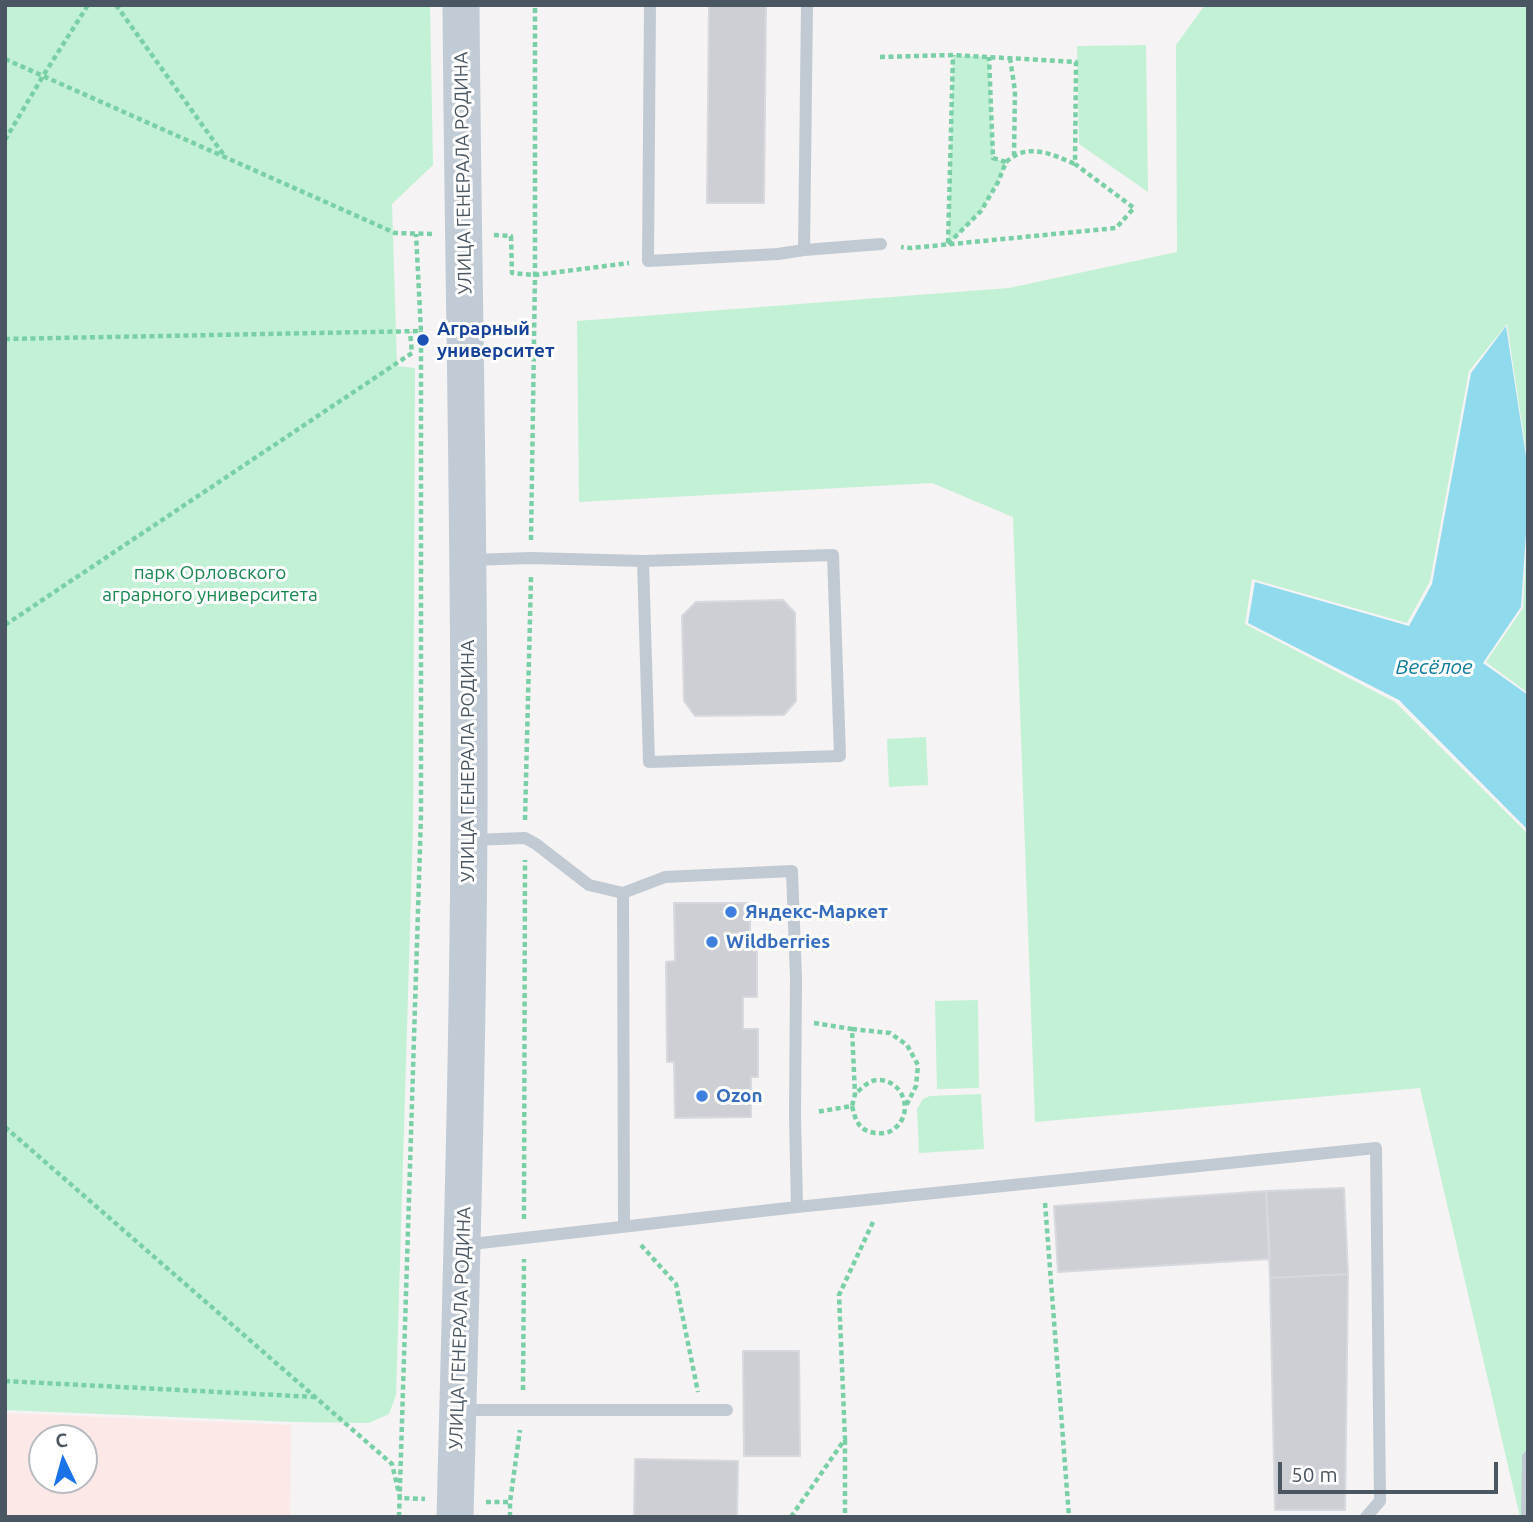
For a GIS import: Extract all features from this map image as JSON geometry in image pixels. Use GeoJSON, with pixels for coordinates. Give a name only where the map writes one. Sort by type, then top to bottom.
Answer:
{"type":"FeatureCollection","features":[{"type":"Feature","properties":{"kind":"main road","name":"УЛИЦА ГЕНЕРАЛА РОДИНА"},"geometry":{"type":"LineString","coordinates":[[455,1517],[463,1245],[468,840],[468,560],[461,5]]}},
{"type":"Feature","properties":{"kind":"lane"},"geometry":{"type":"LineString","coordinates":[[650,5],[648,261],[778,254],[881,244]]}},
{"type":"Feature","properties":{"kind":"lane"},"geometry":{"type":"LineString","coordinates":[[804,250],[807,5]]}},
{"type":"Feature","properties":{"kind":"lane"},"geometry":{"type":"LineString","coordinates":[[468,560],[531,558],[643,561],[833,555],[840,756],[649,762],[643,561]]}},
{"type":"Feature","properties":{"kind":"lane"},"geometry":{"type":"LineString","coordinates":[[468,840],[525,838],[537,844],[589,885],[623,893],[665,877],[792,872],[796,978],[794,1116],[797,1207]]}},
{"type":"Feature","properties":{"kind":"lane"},"geometry":{"type":"LineString","coordinates":[[623,893],[624,1226]]}},
{"type":"Feature","properties":{"kind":"lane"},"geometry":{"type":"LineString","coordinates":[[463,1245],[797,1207],[1377,1148],[1380,1501],[1366,1517]]}},
{"type":"Feature","properties":{"kind":"lane"},"geometry":{"type":"LineString","coordinates":[[458,1410],[727,1410]]}},
{"type":"Feature","properties":{"kind":"lane"},"geometry":{"type":"LineString","coordinates":[[1527,1517],[1528,1457]]}},
{"type":"Feature","properties":{"kind":"path"},"geometry":{"type":"LineString","coordinates":[[5,139],[88,5]]}},
{"type":"Feature","properties":{"kind":"path"},"geometry":{"type":"LineString","coordinates":[[116,5],[226,158]]}},
{"type":"Feature","properties":{"kind":"path"},"geometry":{"type":"LineString","coordinates":[[510,1517],[523,1410],[525,838],[536,275],[535,5]]}},
{"type":"Feature","properties":{"kind":"path"},"geometry":{"type":"LineString","coordinates":[[948,245],[953,55]]}},
{"type":"Feature","properties":{"kind":"path"},"geometry":{"type":"LineString","coordinates":[[880,57],[953,55],[1076,62],[1075,164]]}},
{"type":"Feature","properties":{"kind":"path"},"geometry":{"type":"LineString","coordinates":[[989,57],[993,158],[1006,162]]}},
{"type":"Feature","properties":{"kind":"path"},"geometry":{"type":"LineString","coordinates":[[1010,58],[1015,92],[1014,155]]}},
{"type":"Feature","properties":{"kind":"path"},"geometry":{"type":"LineString","coordinates":[[5,60],[395,233],[511,236],[512,273],[536,275],[648,261]]}},
{"type":"Feature","properties":{"kind":"path"},"geometry":{"type":"LineString","coordinates":[[881,244],[911,248],[948,245],[1116,229],[1134,208],[1075,164],[1035,150],[1014,155],[1006,162],[981,211],[948,245]]}},
{"type":"Feature","properties":{"kind":"path"},"geometry":{"type":"LineString","coordinates":[[398,1517],[421,815],[421,331],[416,234]]}},
{"type":"Feature","properties":{"kind":"path"},"geometry":{"type":"LineString","coordinates":[[5,339],[421,331]]}},
{"type":"Feature","properties":{"kind":"path"},"geometry":{"type":"LineString","coordinates":[[5,625],[412,353],[410,332]]}},
{"type":"Feature","properties":{"kind":"path"},"geometry":{"type":"LineString","coordinates":[[794,1020],[890,1033],[907,1045],[918,1065],[916,1086],[903,1120],[893,1130],[879,1134],[866,1131],[856,1121],[852,1106],[855,1094],[852,1029]]}},
{"type":"Feature","properties":{"kind":"path"},"geometry":{"type":"LineString","coordinates":[[855,1094],[865,1084],[878,1080],[892,1084],[902,1093],[906,1107]]}},
{"type":"Feature","properties":{"kind":"path"},"geometry":{"type":"LineString","coordinates":[[794,1116],[852,1106]]}},
{"type":"Feature","properties":{"kind":"path"},"geometry":{"type":"LineString","coordinates":[[5,1127],[392,1464],[400,1498]]}},
{"type":"Feature","properties":{"kind":"path"},"geometry":{"type":"LineString","coordinates":[[1043,1181],[1069,1517]]}},
{"type":"Feature","properties":{"kind":"path"},"geometry":{"type":"LineString","coordinates":[[845,1517],[845,1439],[839,1295],[884,1198]]}},
{"type":"Feature","properties":{"kind":"path"},"geometry":{"type":"LineString","coordinates":[[624,1226],[676,1284],[703,1410]]}},
{"type":"Feature","properties":{"kind":"path"},"geometry":{"type":"LineString","coordinates":[[5,1381],[315,1397]]}},
{"type":"Feature","properties":{"kind":"path"},"geometry":{"type":"LineString","coordinates":[[791,1517],[845,1439]]}},
{"type":"Feature","properties":{"kind":"shaded area"},"geometry":{"type":"Polygon","coordinates":[[[5,1413],[291,1425],[290,1517],[5,1517],[5,1413]]]}},
{"type":"Feature","properties":{"kind":"green space","name":"парк Орловского аграрного университета"},"geometry":{"type":"Polygon","coordinates":[[[5,5],[430,5],[433,165],[392,204],[397,366],[415,368],[413,827],[396,1395],[389,1414],[369,1423],[5,1410],[5,5]]]}},
{"type":"Feature","properties":{"kind":"green space"},"geometry":{"type":"Polygon","coordinates":[[[1205,5],[1528,5],[1528,464],[1507,324],[1469,371],[1430,581],[1407,623],[1252,579],[1245,624],[1395,702],[1528,834],[1528,1517],[1520,1517],[1420,1088],[1035,1122],[1013,517],[932,483],[579,502],[577,321],[1009,288],[1177,252],[1176,45],[1205,5]]]}},
{"type":"Feature","properties":{"kind":"green space"},"geometry":{"type":"Polygon","coordinates":[[[1146,45],[1148,192],[1079,144],[1077,46],[1146,45]]]}},
{"type":"Feature","properties":{"kind":"green space"},"geometry":{"type":"Polygon","coordinates":[[[953,55],[989,57],[993,158],[1006,162],[981,211],[948,245],[953,55]]]}},
{"type":"Feature","properties":{"kind":"green space"},"geometry":{"type":"Polygon","coordinates":[[[1528,517],[1528,693],[1486,662],[1523,608],[1528,517]]]}},
{"type":"Feature","properties":{"kind":"green space"},"geometry":{"type":"Polygon","coordinates":[[[926,737],[928,785],[889,787],[887,739],[926,737]]]}},
{"type":"Feature","properties":{"kind":"green space"},"geometry":{"type":"Polygon","coordinates":[[[978,1000],[979,1088],[937,1089],[935,1001],[978,1000]]]}},
{"type":"Feature","properties":{"kind":"green space"},"geometry":{"type":"Polygon","coordinates":[[[981,1094],[984,1149],[919,1153],[917,1109],[923,1099],[930,1096],[981,1094]]]}},
{"type":"Feature","properties":{"kind":"water","name":"Весёлое"},"geometry":{"type":"Polygon","coordinates":[[[1506,326],[1528,469],[1521,607],[1483,663],[1528,695],[1528,830],[1399,700],[1248,623],[1255,582],[1409,626],[1432,584],[1471,373],[1506,326]]]}},
{"type":"Feature","properties":{"kind":"building"},"geometry":{"type":"Polygon","coordinates":[[[709,5],[766,5],[764,203],[707,203],[709,5]]]}},
{"type":"Feature","properties":{"kind":"building"},"geometry":{"type":"Polygon","coordinates":[[[783,600],[795,613],[796,701],[784,715],[695,716],[684,701],[682,616],[696,602],[783,600]]]}},
{"type":"Feature","properties":{"kind":"building"},"geometry":{"type":"Polygon","coordinates":[[[674,903],[750,903],[750,948],[757,948],[757,997],[743,997],[743,1029],[758,1029],[758,1077],[751,1077],[751,1117],[675,1118],[674,1062],[667,1062],[666,962],[675,961],[674,903]]]}},
{"type":"Feature","properties":{"kind":"building"},"geometry":{"type":"Polygon","coordinates":[[[1344,1188],[1348,1274],[1270,1278],[1266,1191],[1344,1188]]]}},
{"type":"Feature","properties":{"kind":"building"},"geometry":{"type":"Polygon","coordinates":[[[1266,1191],[1270,1259],[1058,1272],[1054,1206],[1266,1191]]]}},
{"type":"Feature","properties":{"kind":"building"},"geometry":{"type":"Polygon","coordinates":[[[1348,1274],[1345,1510],[1275,1510],[1270,1278],[1348,1274]]]}},
{"type":"Feature","properties":{"kind":"building"},"geometry":{"type":"Polygon","coordinates":[[[743,1351],[799,1351],[800,1456],[744,1456],[743,1351]]]}},
{"type":"Feature","properties":{"kind":"building"},"geometry":{"type":"Polygon","coordinates":[[[635,1459],[738,1461],[737,1517],[634,1516],[635,1459]]]}},
{"type":"Feature","properties":{"kind":"place","name":"Аграрный университет"},"geometry":{"type":"Point","coordinates":[423,340]}},
{"type":"Feature","properties":{"kind":"place","name":"Яндекс-Маркет"},"geometry":{"type":"Point","coordinates":[731,912]}},
{"type":"Feature","properties":{"kind":"place","name":"Wildberries"},"geometry":{"type":"Point","coordinates":[712,942]}},
{"type":"Feature","properties":{"kind":"place","name":"Ozon"},"geometry":{"type":"Point","coordinates":[702,1096]}}]}
